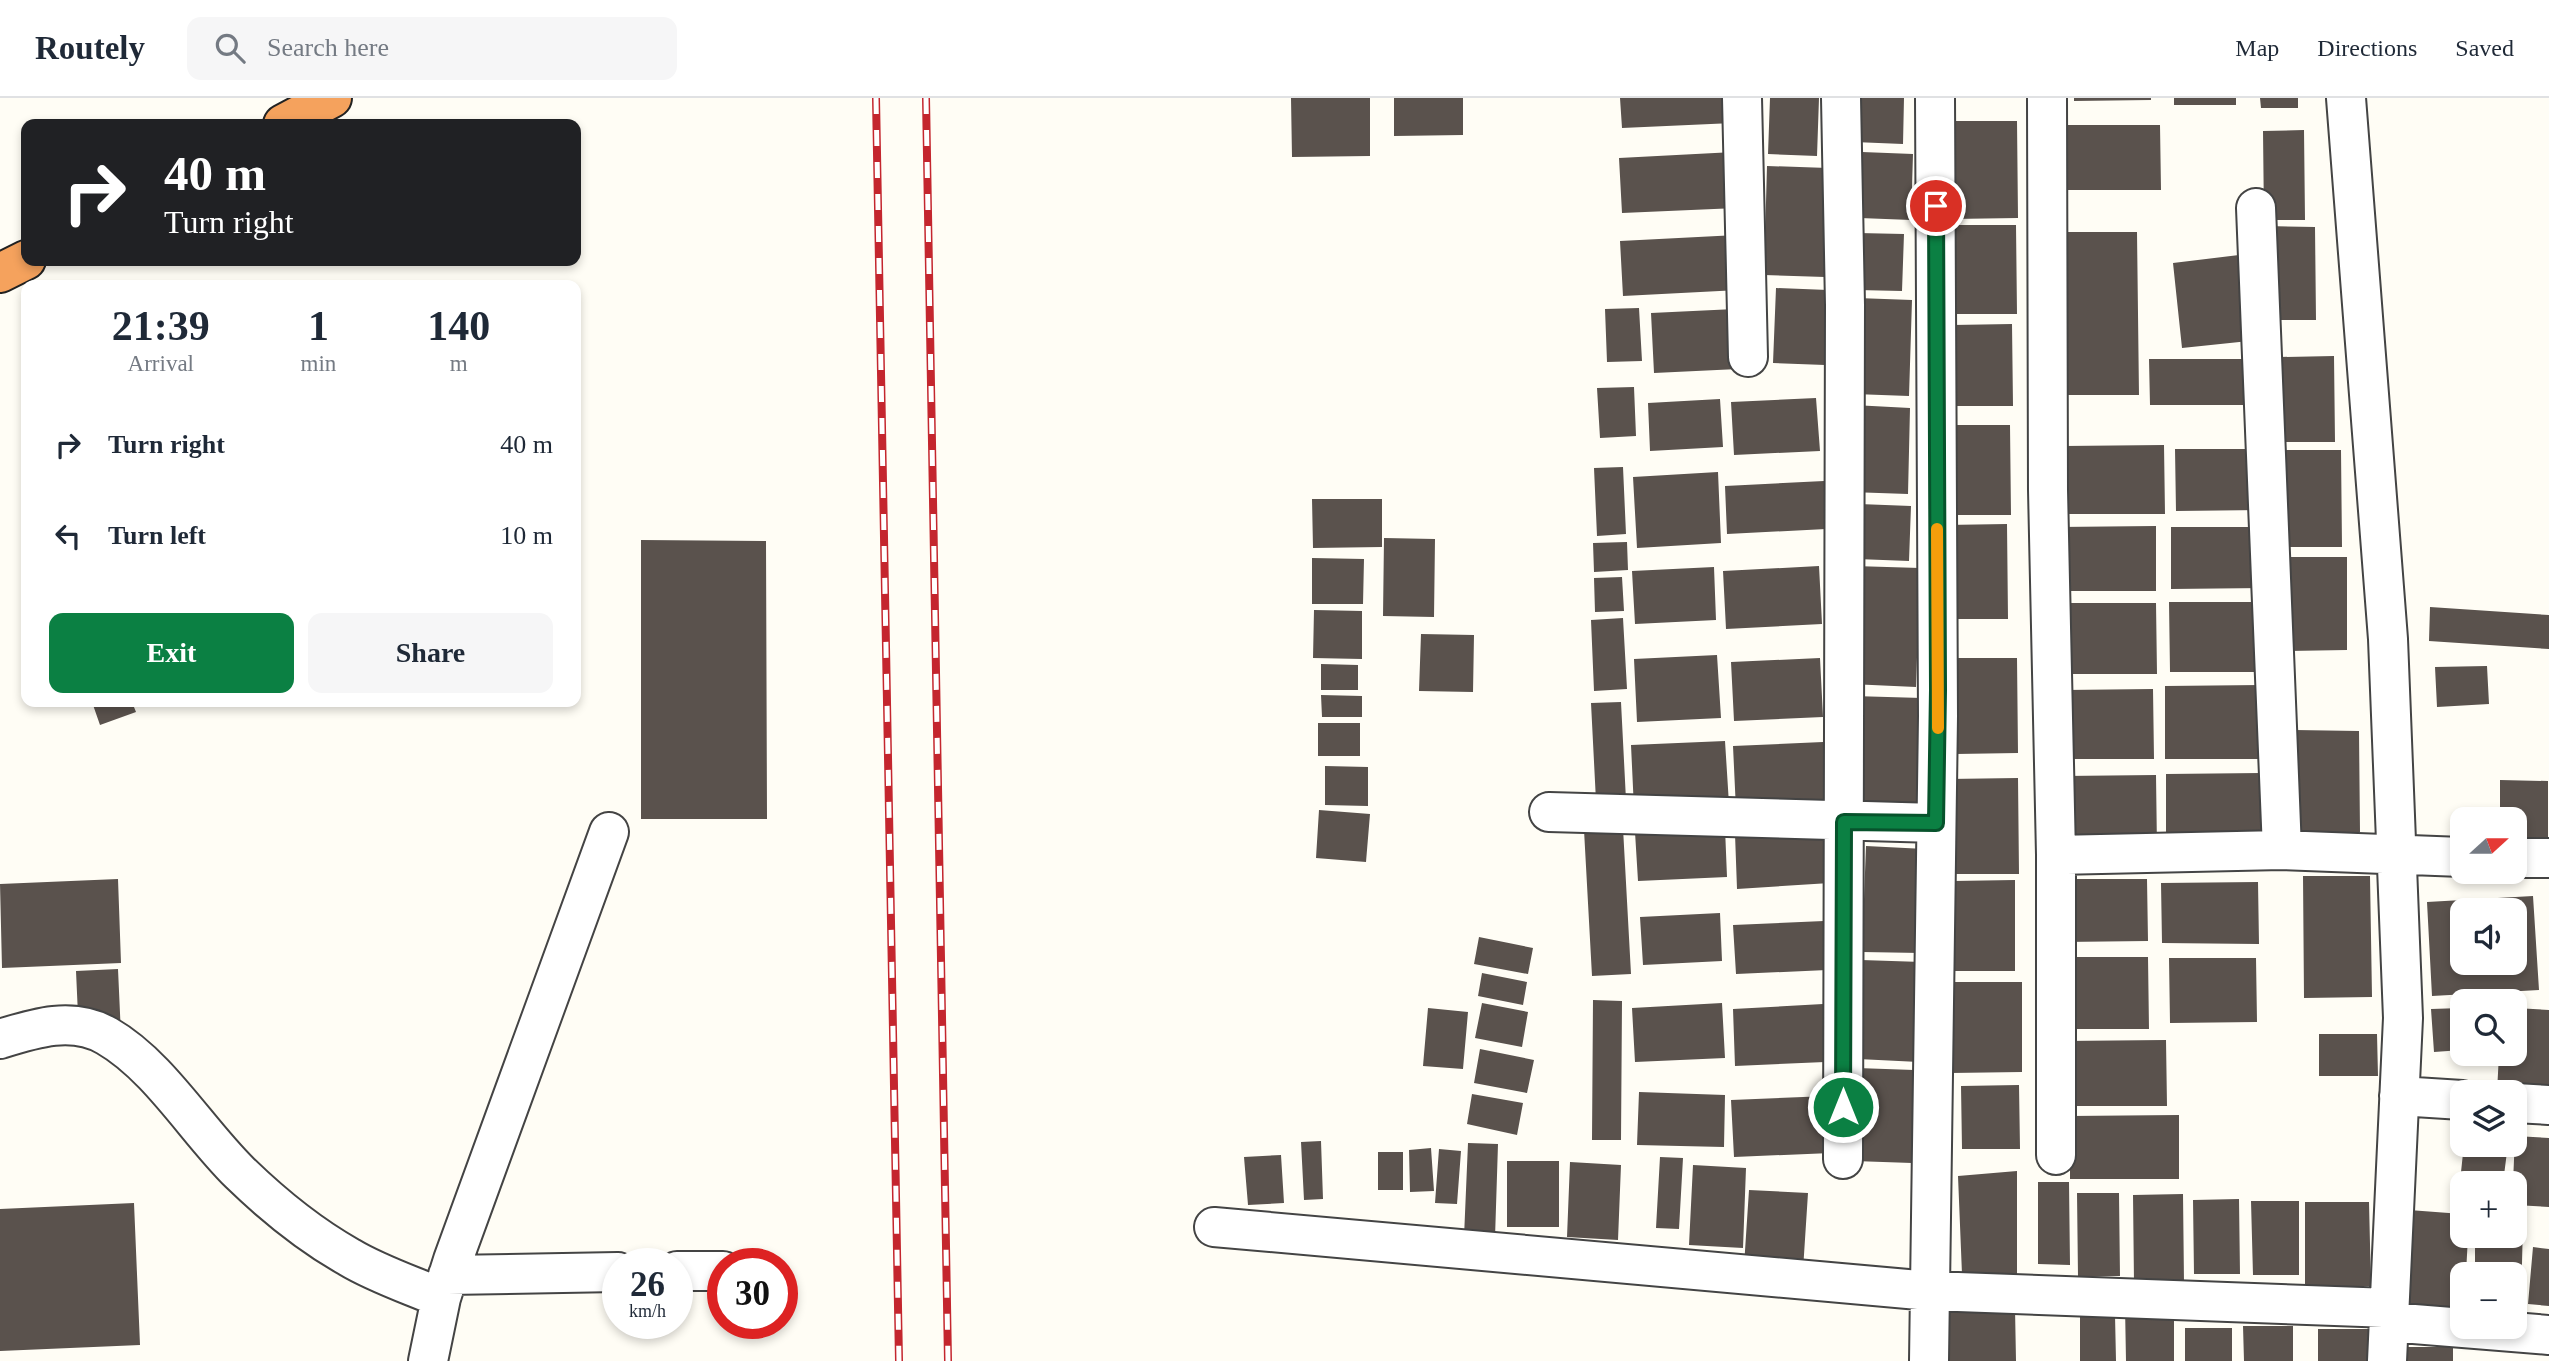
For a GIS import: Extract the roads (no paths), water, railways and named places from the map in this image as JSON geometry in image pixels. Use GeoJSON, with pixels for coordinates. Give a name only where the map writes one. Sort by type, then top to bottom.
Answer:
{"type":"FeatureCollection","features":[{"type":"Feature","properties":{"kind":"highway"},"geometry":{"type":"LineString","coordinates":[[292,119],[332,98]]}},
{"type":"Feature","properties":{"kind":"highway"},"geometry":{"type":"LineString","coordinates":[[0,273],[21,262]]}},
{"type":"Feature","properties":{"kind":"street"},"geometry":{"type":"LineString","coordinates":[[1742,98],[1748,357]]}},
{"type":"Feature","properties":{"kind":"street"},"geometry":{"type":"LineString","coordinates":[[1841,98],[1845,305],[1843,1159]]}},
{"type":"Feature","properties":{"kind":"street"},"geometry":{"type":"LineString","coordinates":[[1929,1361],[1938,689],[1935,98]]}},
{"type":"Feature","properties":{"kind":"street"},"geometry":{"type":"LineString","coordinates":[[2047,98],[2048,490],[2056,855],[2056,1155]]}},
{"type":"Feature","properties":{"kind":"street"},"geometry":{"type":"LineString","coordinates":[[2346,98],[2388,639],[2403,1018],[2387,1361]]}},
{"type":"Feature","properties":{"kind":"street"},"geometry":{"type":"LineString","coordinates":[[2256,208],[2282,850]]}},
{"type":"Feature","properties":{"kind":"street"},"geometry":{"type":"LineString","coordinates":[[1549,812],[1936,823]]}},
{"type":"Feature","properties":{"kind":"street"},"geometry":{"type":"LineString","coordinates":[[428,1361],[444,1287],[609,832]]}},
{"type":"Feature","properties":{"kind":"street"},"geometry":{"type":"LineString","coordinates":[[2056,855],[2282,850],[2450,857]]}},
{"type":"Feature","properties":{"kind":"street"},"geometry":{"type":"LineString","coordinates":[[2527,858],[2549,858]]}},
{"type":"Feature","properties":{"kind":"street"},"geometry":{"type":"LineString","coordinates":[[0,1039],[40,1027],[78,1025],[107,1036],[141,1062],[239,1172],[293,1218],[349,1258],[444,1287],[602,1273]]}},
{"type":"Feature","properties":{"kind":"street"},"geometry":{"type":"LineString","coordinates":[[2399,1096],[2450,1099]]}},
{"type":"Feature","properties":{"kind":"street"},"geometry":{"type":"LineString","coordinates":[[2527,1104],[2549,1105]]}},
{"type":"Feature","properties":{"kind":"street"},"geometry":{"type":"LineString","coordinates":[[1214,1227],[1930,1291],[2389,1315],[2549,1335]]}},
{"type":"Feature","properties":{"kind":"railway"},"geometry":{"type":"LineString","coordinates":[[876,98],[899,1361]]}},
{"type":"Feature","properties":{"kind":"railway"},"geometry":{"type":"LineString","coordinates":[[926,98],[948,1361]]}}]}
